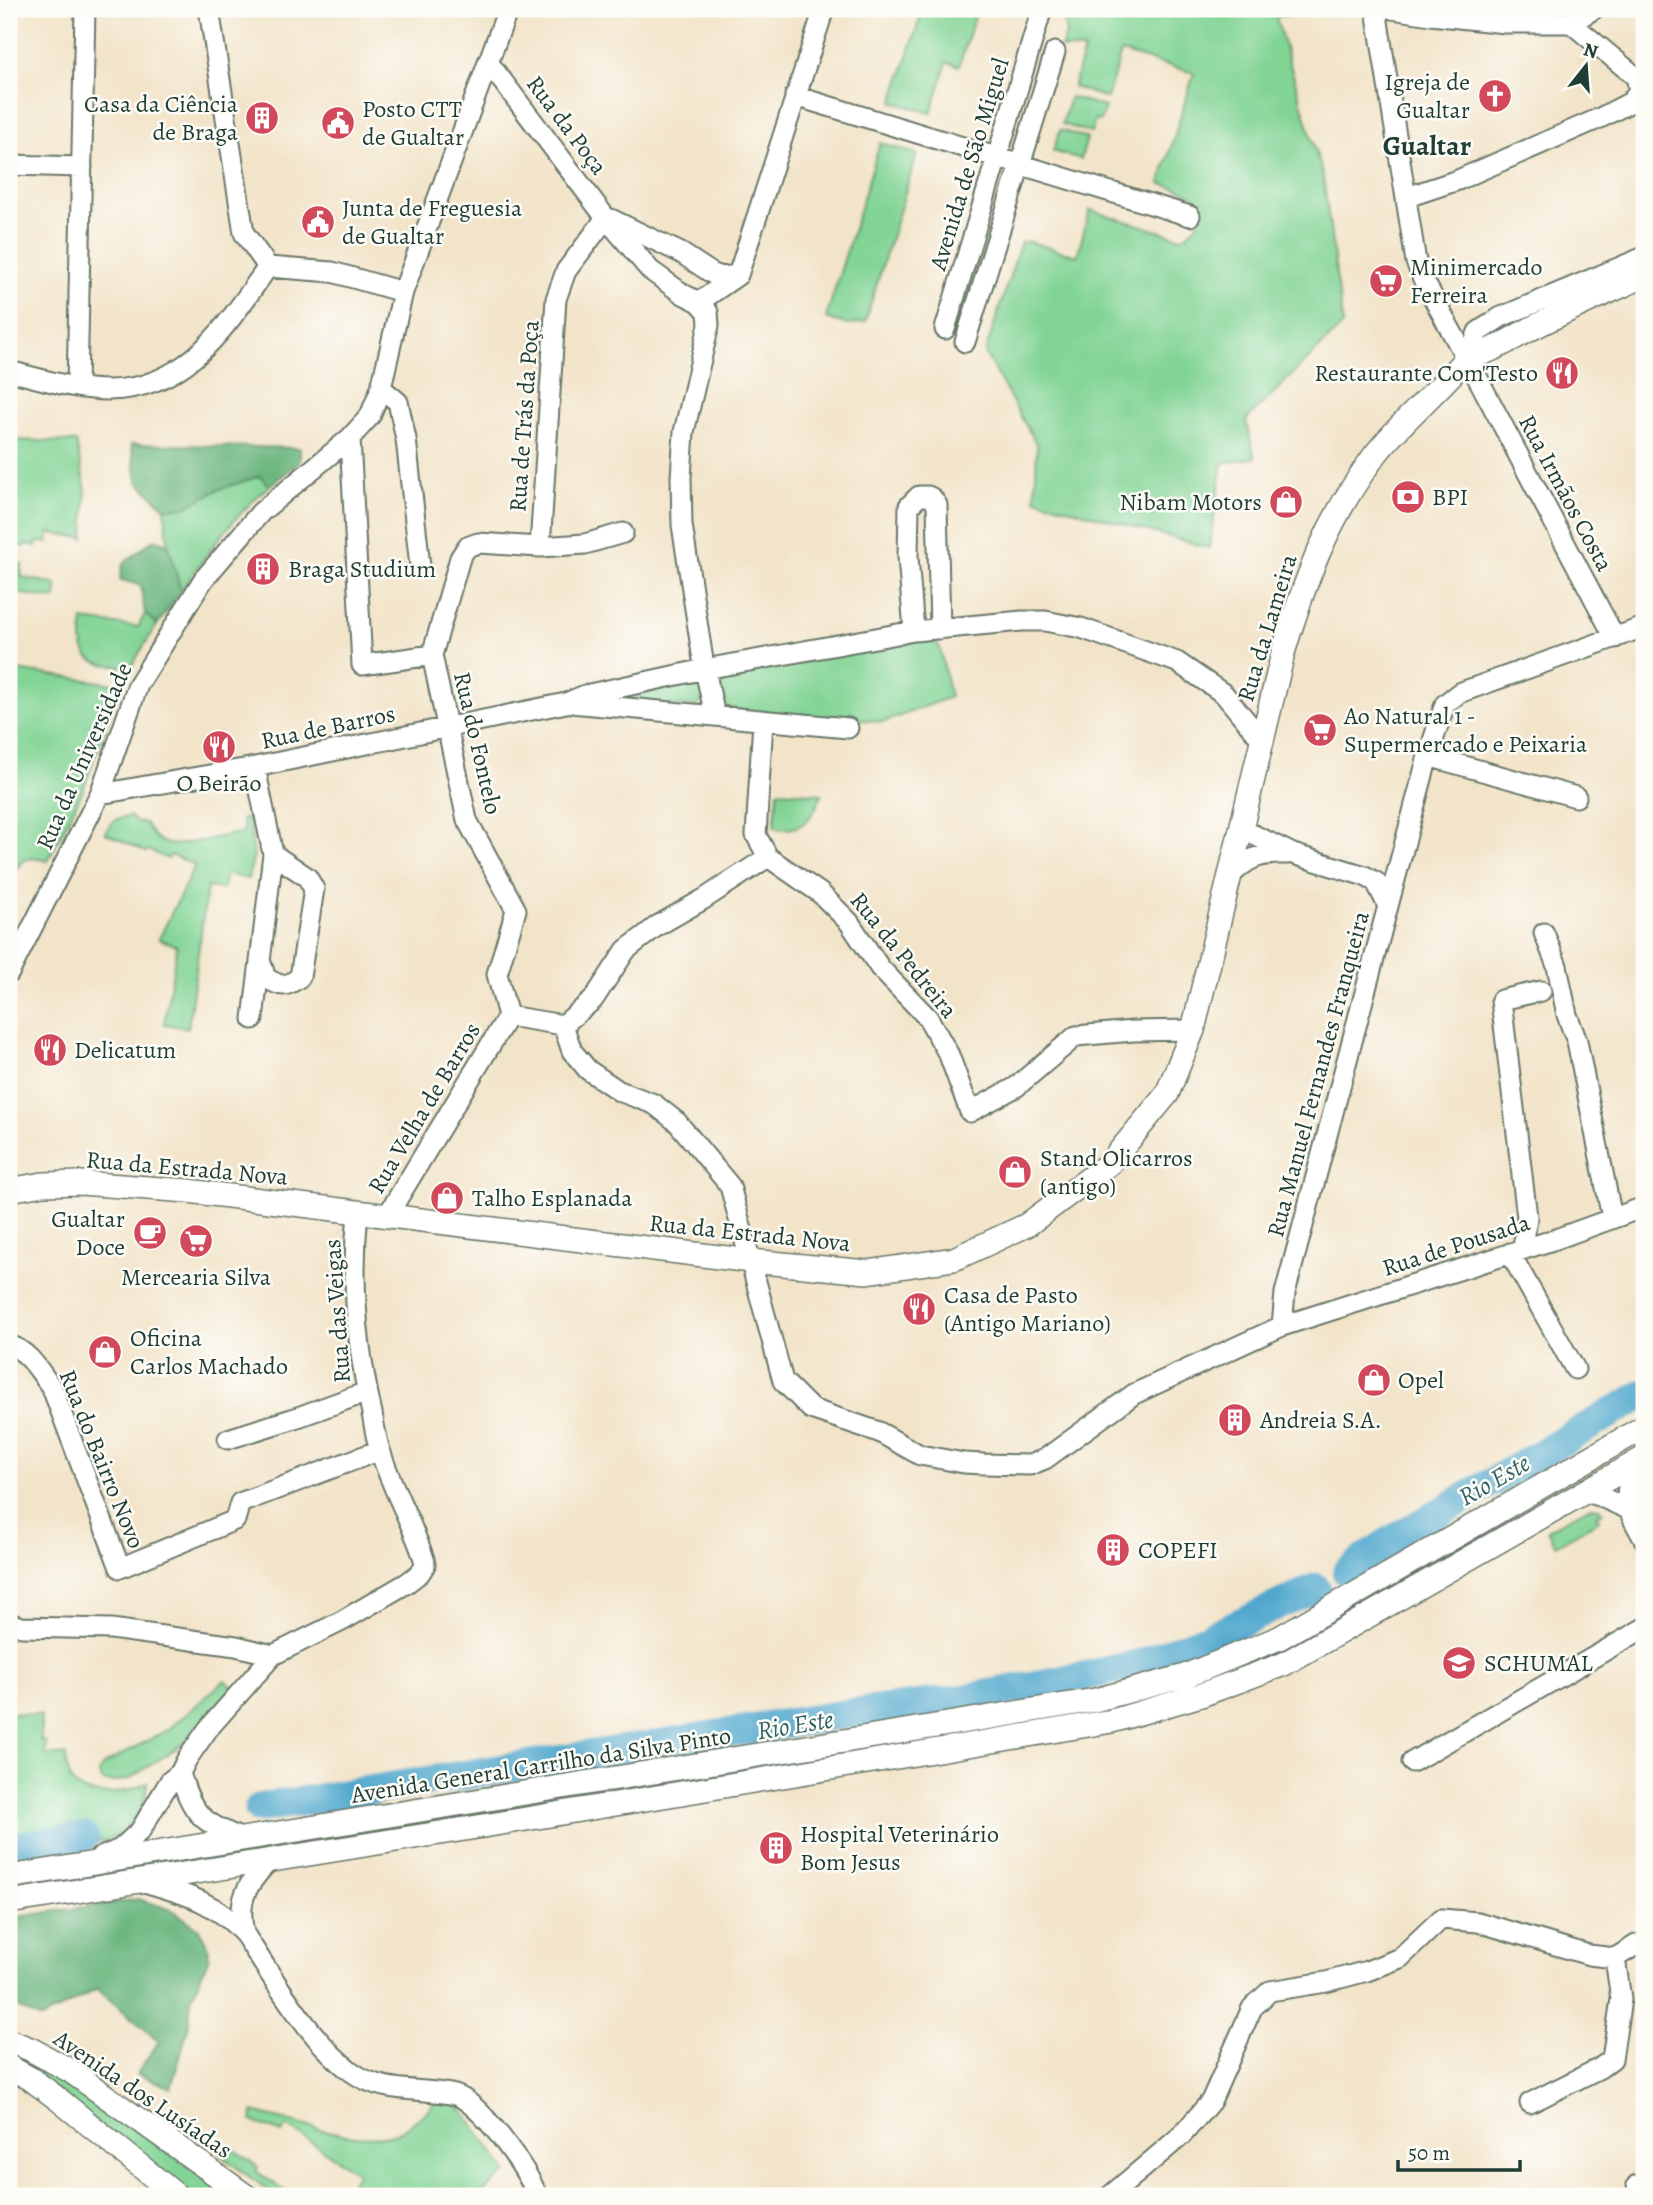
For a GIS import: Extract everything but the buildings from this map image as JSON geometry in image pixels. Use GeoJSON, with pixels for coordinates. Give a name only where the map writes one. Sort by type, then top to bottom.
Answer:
{"type":"FeatureCollection","features":[{"type":"Feature","properties":{"kind":"main road","name":"Rua da Lameira"},"geometry":{"type":"LineString","coordinates":[[1239,837],[1268,712],[1299,598],[1322,539],[1347,495],[1376,454],[1444,385],[1470,364],[1498,346],[1644,276]]}},
{"type":"Feature","properties":{"kind":"main road","name":"Rua da Estrada Nova"},"geometry":{"type":"LineString","coordinates":[[9,1190],[43,1184],[119,1185],[358,1212],[751,1262],[867,1272],[954,1259],[1027,1225],[1110,1163],[1167,1094],[1193,1030],[1239,837]]}},
{"type":"Feature","properties":{"kind":"main road","name":"Avenida General Carrilho da Silva Pinto"},"geometry":{"type":"LineString","coordinates":[[9,1877],[1095,1700],[1185,1676],[1279,1638],[1644,1427]]}},
{"type":"Feature","properties":{"kind":"main road","name":"Avenida General Carrilho da Silva Pinto"},"geometry":{"type":"LineString","coordinates":[[9,1902],[1112,1721],[1201,1695],[1284,1664],[1638,1462]]}},
{"type":"Feature","properties":{"kind":"main road","name":"Avenida dos Lusíadas"},"geometry":{"type":"LineString","coordinates":[[9,2041],[69,2070],[246,2196]]}},
{"type":"Feature","properties":{"kind":"main road","name":"Avenida dos Lusíadas"},"geometry":{"type":"LineString","coordinates":[[9,2067],[58,2099],[177,2196]]}},
{"type":"Feature","properties":{"kind":"street"},"geometry":{"type":"LineString","coordinates":[[77,387],[85,9]]}},
{"type":"Feature","properties":{"kind":"street"},"geometry":{"type":"LineString","coordinates":[[209,9],[244,233],[268,267]]}},
{"type":"Feature","properties":{"kind":"street","name":"Rua da Universidade"},"geometry":{"type":"LineString","coordinates":[[9,973],[100,794],[138,685],[203,580],[261,512],[350,438],[370,416],[381,388],[403,292],[508,9]]}},
{"type":"Feature","properties":{"kind":"street"},"geometry":{"type":"LineString","coordinates":[[715,716],[682,525],[684,432],[709,326],[708,312],[699,302],[738,275],[824,9]]}},
{"type":"Feature","properties":{"kind":"street","name":"Rua Irmãos Costa"},"geometry":{"type":"LineString","coordinates":[[1376,9],[1419,271],[1615,638]]}},
{"type":"Feature","properties":{"kind":"street"},"geometry":{"type":"LineString","coordinates":[[1392,9],[1505,23],[1571,23],[1594,9]]}},
{"type":"Feature","properties":{"kind":"street","name":"Avenida de São Miguel"},"geometry":{"type":"LineString","coordinates":[[945,329],[1041,12]]}},
{"type":"Feature","properties":{"kind":"street"},"geometry":{"type":"LineString","coordinates":[[1407,197],[1458,180],[1600,117],[1631,102],[1642,91],[1636,78],[1571,23]]}},
{"type":"Feature","properties":{"kind":"street","name":"Avenida de São Miguel"},"geometry":{"type":"LineString","coordinates":[[965,342],[1055,52]]}},
{"type":"Feature","properties":{"kind":"street","name":"Rua da Poça"},"geometry":{"type":"LineString","coordinates":[[488,62],[606,218],[650,270],[699,302]]}},
{"type":"Feature","properties":{"kind":"street"},"geometry":{"type":"LineString","coordinates":[[795,96],[1190,216]]}},
{"type":"Feature","properties":{"kind":"street"},"geometry":{"type":"LineString","coordinates":[[9,165],[82,167]]}},
{"type":"Feature","properties":{"kind":"street","name":"Rua da Poça"},"geometry":{"type":"LineString","coordinates":[[606,218],[681,253],[713,274],[723,277],[738,275]]}},
{"type":"Feature","properties":{"kind":"street","name":"Rua de Trás da Poça"},"geometry":{"type":"LineString","coordinates":[[606,218],[566,271],[556,299],[540,547],[585,544],[623,533]]}},
{"type":"Feature","properties":{"kind":"street","name":"Rua da Lameira"},"geometry":{"type":"LineString","coordinates":[[1470,364],[1478,332],[1501,317],[1644,257]]}},
{"type":"Feature","properties":{"kind":"street"},"geometry":{"type":"LineString","coordinates":[[268,267],[332,272],[403,292]]}},
{"type":"Feature","properties":{"kind":"street"},"geometry":{"type":"LineString","coordinates":[[9,371],[77,387],[111,390],[166,378],[195,359],[226,326],[268,267]]}},
{"type":"Feature","properties":{"kind":"street"},"geometry":{"type":"LineString","coordinates":[[381,388],[398,402],[404,426],[420,566]]}},
{"type":"Feature","properties":{"kind":"street"},"geometry":{"type":"LineString","coordinates":[[350,438],[362,665],[432,655]]}},
{"type":"Feature","properties":{"kind":"street"},"geometry":{"type":"LineString","coordinates":[[909,632],[909,506],[915,499],[924,496],[932,498],[937,505],[940,629]]}},
{"type":"Feature","properties":{"kind":"street","name":"Rua do Fontelo"},"geometry":{"type":"LineString","coordinates":[[508,1016],[497,974],[516,910],[467,820],[432,655],[460,558],[467,547],[478,543],[540,547]]}},
{"type":"Feature","properties":{"kind":"street"},"geometry":{"type":"LineString","coordinates":[[566,703],[585,695],[705,669],[909,632],[1022,621],[1063,623],[1151,651],[1177,662],[1223,694],[1268,712]]}},
{"type":"Feature","properties":{"kind":"street"},"geometry":{"type":"LineString","coordinates":[[1388,906],[1428,756],[1446,704],[1459,693],[1644,627]]}},
{"type":"Feature","properties":{"kind":"street"},"geometry":{"type":"LineString","coordinates":[[1223,694],[1262,740]]}},
{"type":"Feature","properties":{"kind":"street"},"geometry":{"type":"LineString","coordinates":[[566,703],[848,729]]}},
{"type":"Feature","properties":{"kind":"street","name":"Rua de Barros"},"geometry":{"type":"LineString","coordinates":[[100,794],[255,767],[566,703]]}},
{"type":"Feature","properties":{"kind":"street"},"geometry":{"type":"LineString","coordinates":[[563,1025],[593,1000],[626,950],[657,926],[704,900],[768,856],[756,835],[763,721]]}},
{"type":"Feature","properties":{"kind":"street"},"geometry":{"type":"LineString","coordinates":[[1428,756],[1576,797]]}},
{"type":"Feature","properties":{"kind":"street"},"geometry":{"type":"LineString","coordinates":[[253,1019],[273,854],[255,767]]}},
{"type":"Feature","properties":{"kind":"street","name":"Rua Manuel Fernandes Franqueira"},"geometry":{"type":"LineString","coordinates":[[1239,837],[1254,835],[1293,854],[1365,876],[1376,882],[1388,906],[1285,1293],[1282,1326]]}},
{"type":"Feature","properties":{"kind":"street","name":"Rua Manuel Fernandes Franqueira"},"geometry":{"type":"LineString","coordinates":[[1230,877],[1241,865],[1254,857],[1268,853],[1293,854]]}},
{"type":"Feature","properties":{"kind":"street"},"geometry":{"type":"LineString","coordinates":[[261,963],[266,978],[279,986],[289,984],[300,977],[314,889],[307,877],[273,854]]}},
{"type":"Feature","properties":{"kind":"street","name":"Rua da Pedreira"},"geometry":{"type":"LineString","coordinates":[[768,856],[836,907],[860,936],[880,968],[928,1018],[949,1055],[970,1112],[1016,1087],[1076,1036],[1193,1030]]}},
{"type":"Feature","properties":{"kind":"street"},"geometry":{"type":"LineString","coordinates":[[1544,933],[1557,966],[1567,1015],[1577,1041],[1612,1218]]}},
{"type":"Feature","properties":{"kind":"street"},"geometry":{"type":"LineString","coordinates":[[1541,991],[1501,1000],[1527,1217],[1517,1251],[1575,1369]]}},
{"type":"Feature","properties":{"kind":"street","name":"Rua Velha de Barros"},"geometry":{"type":"LineString","coordinates":[[387,1216],[508,1016],[563,1025]]}},
{"type":"Feature","properties":{"kind":"street","name":"Rua de Pousada"},"geometry":{"type":"LineString","coordinates":[[563,1025],[572,1051],[588,1070],[619,1091],[654,1104],[677,1122],[730,1186],[783,1381],[811,1409],[879,1432],[920,1455],[964,1463],[1030,1465],[1045,1459],[1135,1394],[1282,1326],[1556,1239],[1644,1208]]}},
{"type":"Feature","properties":{"kind":"street","name":"Rua das Veigas"},"geometry":{"type":"LineString","coordinates":[[274,1655],[342,1621],[407,1583],[420,1573],[425,1565],[380,1450],[367,1392],[360,1352],[357,1308],[355,1263],[358,1212]]}},
{"type":"Feature","properties":{"kind":"street"},"geometry":{"type":"LineString","coordinates":[[1527,1217],[1556,1239]]}},
{"type":"Feature","properties":{"kind":"street","name":"Rua do Bairro Novo"},"geometry":{"type":"LineString","coordinates":[[9,1345],[16,1347],[35,1363],[52,1388],[120,1568],[235,1520],[240,1503],[380,1450]]}},
{"type":"Feature","properties":{"kind":"street"},"geometry":{"type":"LineString","coordinates":[[228,1439],[367,1392]]}},
{"type":"Feature","properties":{"kind":"street"},"geometry":{"type":"LineString","coordinates":[[1638,1462],[1625,1494],[1628,1510],[1644,1539]]}},
{"type":"Feature","properties":{"kind":"street"},"geometry":{"type":"LineString","coordinates":[[1585,1492],[1628,1510]]}},
{"type":"Feature","properties":{"kind":"street"},"geometry":{"type":"LineString","coordinates":[[9,1623],[22,1627],[111,1629],[236,1646],[274,1655],[208,1729],[180,1773],[170,1781],[148,1820],[132,1839],[120,1849],[85,1865]]}},
{"type":"Feature","properties":{"kind":"street"},"geometry":{"type":"LineString","coordinates":[[1412,1762],[1644,1628]]}},
{"type":"Feature","properties":{"kind":"street"},"geometry":{"type":"LineString","coordinates":[[180,1773],[189,1800],[202,1819],[242,1839]]}},
{"type":"Feature","properties":{"kind":"street"},"geometry":{"type":"LineString","coordinates":[[245,1934],[241,1917],[245,1892],[269,1861]]}},
{"type":"Feature","properties":{"kind":"street"},"geometry":{"type":"LineString","coordinates":[[140,1881],[205,1903],[232,1920],[245,1934],[312,2032],[352,2072],[387,2088],[458,2096],[470,2102],[513,2155],[532,2183],[537,2196]]}},
{"type":"Feature","properties":{"kind":"street"},"geometry":{"type":"LineString","coordinates":[[1110,2196],[1182,2135],[1211,2101],[1252,2008],[1270,1991],[1326,1982],[1400,1958],[1441,1919],[1478,1922],[1589,1955],[1615,1958],[1644,1943]]}},
{"type":"Feature","properties":{"kind":"street"},"geometry":{"type":"LineString","coordinates":[[1530,2103],[1600,2068],[1612,2059],[1621,1999],[1615,1958]]}},
{"type":"Feature","properties":{"kind":"green space"},"geometry":{"type":"Polygon","coordinates":[[[923,9],[977,9],[959,66],[947,62],[931,113],[893,102],[923,9]]]}},
{"type":"Feature","properties":{"kind":"green space"},"geometry":{"type":"Polygon","coordinates":[[[1062,9],[1289,9],[1291,15],[1276,17],[1323,176],[1343,325],[1246,420],[1255,458],[1223,463],[1209,548],[1035,499],[1037,445],[985,353],[1021,242],[1027,241],[1077,256],[1090,210],[1181,238],[1199,220],[1200,207],[1193,196],[1160,183],[1194,73],[1121,52],[1107,98],[1073,87],[1084,50],[1061,48],[1066,34],[1062,9]]]}},
{"type":"Feature","properties":{"kind":"green space"},"geometry":{"type":"Polygon","coordinates":[[[1070,97],[1105,107],[1100,121],[1095,119],[1091,133],[1062,124],[1070,97]]]}},
{"type":"Feature","properties":{"kind":"green space"},"geometry":{"type":"Polygon","coordinates":[[[1060,130],[1087,138],[1081,159],[1053,151],[1060,130]]]}},
{"type":"Feature","properties":{"kind":"green space"},"geometry":{"type":"Polygon","coordinates":[[[880,143],[917,154],[865,322],[848,325],[826,318],[880,143]]]}},
{"type":"Feature","properties":{"kind":"green space"},"geometry":{"type":"Polygon","coordinates":[[[9,440],[76,442],[86,490],[84,538],[49,533],[48,543],[37,542],[36,546],[26,544],[25,547],[9,545],[9,440]]]}},
{"type":"Feature","properties":{"kind":"green space"},"geometry":{"type":"Polygon","coordinates":[[[131,444],[300,448],[300,462],[269,486],[260,476],[217,490],[185,507],[165,508],[137,481],[131,444]]]}},
{"type":"Feature","properties":{"kind":"green space"},"geometry":{"type":"Polygon","coordinates":[[[260,476],[269,486],[233,522],[181,591],[168,544],[165,508],[185,507],[217,490],[260,476]]]}},
{"type":"Feature","properties":{"kind":"green space"},"geometry":{"type":"Polygon","coordinates":[[[154,539],[168,544],[181,591],[157,625],[145,614],[141,585],[120,580],[123,564],[154,539]]]}},
{"type":"Feature","properties":{"kind":"green space"},"geometry":{"type":"Polygon","coordinates":[[[9,563],[22,564],[21,577],[55,584],[56,599],[9,592],[9,563]]]}},
{"type":"Feature","properties":{"kind":"green space"},"geometry":{"type":"Polygon","coordinates":[[[145,614],[157,625],[130,668],[97,662],[85,653],[83,620],[138,627],[145,614]]]}},
{"type":"Feature","properties":{"kind":"green space"},"geometry":{"type":"Polygon","coordinates":[[[928,639],[937,643],[940,648],[950,697],[884,722],[731,709],[723,706],[721,701],[723,684],[734,675],[928,639]]]}},
{"type":"Feature","properties":{"kind":"green space"},"geometry":{"type":"Polygon","coordinates":[[[9,669],[115,684],[118,693],[83,790],[48,861],[26,859],[9,885],[9,669]]]}},
{"type":"Feature","properties":{"kind":"green space"},"geometry":{"type":"Polygon","coordinates":[[[686,685],[701,687],[704,694],[702,702],[695,707],[611,701],[686,685]]]}},
{"type":"Feature","properties":{"kind":"green space"},"geometry":{"type":"Polygon","coordinates":[[[778,791],[822,794],[815,810],[805,822],[783,829],[774,827],[778,791]]]}},
{"type":"Feature","properties":{"kind":"green space"},"geometry":{"type":"Polygon","coordinates":[[[130,816],[136,822],[146,823],[157,839],[171,844],[244,832],[242,819],[249,818],[254,855],[248,879],[226,874],[223,889],[207,887],[188,1028],[164,1024],[177,946],[159,939],[195,865],[171,855],[168,859],[148,850],[146,852],[105,833],[114,820],[130,816]]]}},
{"type":"Feature","properties":{"kind":"green space"},"geometry":{"type":"Polygon","coordinates":[[[1589,1507],[1600,1508],[1603,1512],[1596,1515],[1599,1520],[1556,1545],[1547,1530],[1589,1507]]]}},
{"type":"Feature","properties":{"kind":"green space"},"geometry":{"type":"Polygon","coordinates":[[[225,1680],[234,1688],[186,1742],[129,1779],[114,1782],[101,1779],[99,1773],[103,1765],[169,1729],[225,1680]]]}},
{"type":"Feature","properties":{"kind":"green space"},"geometry":{"type":"Polygon","coordinates":[[[9,1713],[41,1715],[41,1741],[46,1742],[46,1755],[66,1755],[68,1772],[73,1783],[83,1790],[107,1794],[148,1783],[144,1801],[130,1824],[108,1840],[9,1860],[9,1713]]]}},
{"type":"Feature","properties":{"kind":"green space"},"geometry":{"type":"Polygon","coordinates":[[[138,1899],[172,1910],[198,1928],[209,1948],[208,1960],[191,1999],[189,2025],[171,2088],[137,2074],[159,2041],[97,1989],[41,2019],[9,2003],[9,1918],[138,1899]]]}},
{"type":"Feature","properties":{"kind":"green space"},"geometry":{"type":"Polygon","coordinates":[[[9,2050],[48,2067],[230,2196],[192,2196],[9,2056],[9,2050]]]}},
{"type":"Feature","properties":{"kind":"green space"},"geometry":{"type":"Polygon","coordinates":[[[437,2099],[463,2110],[507,2172],[478,2196],[343,2196],[358,2173],[287,2126],[282,2133],[251,2121],[253,2112],[349,2135],[386,2136],[401,2131],[437,2099]]]}},
{"type":"Feature","properties":{"kind":"green space"},"geometry":{"type":"Polygon","coordinates":[[[228,2145],[258,2167],[256,2171],[289,2194],[276,2196],[220,2155],[228,2145]]]}},
{"type":"Feature","properties":{"kind":"waterway","name":"Rio Este"},"geometry":{"type":"LineString","coordinates":[[1347,1572],[1387,1543],[1644,1394]]}},
{"type":"Feature","properties":{"kind":"waterway","name":"Rio Este"},"geometry":{"type":"LineString","coordinates":[[259,1808],[840,1715],[963,1699],[1085,1676],[1143,1663],[1207,1638],[1316,1588]]}},
{"type":"Feature","properties":{"kind":"waterway","name":"Rio Este"},"geometry":{"type":"LineString","coordinates":[[9,1847],[84,1837]]}},
{"type":"Feature","properties":{"kind":"place","name":"Igreja de Gualtar"},"geometry":{"type":"Point","coordinates":[1495,96]}},
{"type":"Feature","properties":{"kind":"place","name":"Casa da Ciência de Braga"},"geometry":{"type":"Point","coordinates":[262,118]}},
{"type":"Feature","properties":{"kind":"place","name":"Posto CTT de Gualtar"},"geometry":{"type":"Point","coordinates":[338,123]}},
{"type":"Feature","properties":{"kind":"place","name":"Junta de Freguesia de Gualtar"},"geometry":{"type":"Point","coordinates":[318,222]}},
{"type":"Feature","properties":{"kind":"place","name":"Minimercado Ferreira"},"geometry":{"type":"Point","coordinates":[1386,281]}},
{"type":"Feature","properties":{"kind":"place","name":"Restaurante Com'Testo"},"geometry":{"type":"Point","coordinates":[1562,373]}},
{"type":"Feature","properties":{"kind":"place","name":"BPI"},"geometry":{"type":"Point","coordinates":[1408,497]}},
{"type":"Feature","properties":{"kind":"place","name":"Nibam Motors"},"geometry":{"type":"Point","coordinates":[1286,502]}},
{"type":"Feature","properties":{"kind":"place","name":"Braga Studium"},"geometry":{"type":"Point","coordinates":[263,569]}},
{"type":"Feature","properties":{"kind":"place","name":"Ao Natural 1 - Supermercado e Peixaria"},"geometry":{"type":"Point","coordinates":[1320,730]}},
{"type":"Feature","properties":{"kind":"place","name":"O Beirão"},"geometry":{"type":"Point","coordinates":[219,747]}},
{"type":"Feature","properties":{"kind":"place","name":"Delicatum"},"geometry":{"type":"Point","coordinates":[50,1050]}},
{"type":"Feature","properties":{"kind":"place","name":"Stand Olicarros (antigo)"},"geometry":{"type":"Point","coordinates":[1015,1172]}},
{"type":"Feature","properties":{"kind":"place","name":"Talho Esplanada"},"geometry":{"type":"Point","coordinates":[447,1198]}},
{"type":"Feature","properties":{"kind":"place","name":"Gualtar Doce"},"geometry":{"type":"Point","coordinates":[150,1233]}},
{"type":"Feature","properties":{"kind":"place","name":"Mercearia Silva"},"geometry":{"type":"Point","coordinates":[196,1241]}},
{"type":"Feature","properties":{"kind":"place","name":"Casa de Pasto (Antigo Mariano)"},"geometry":{"type":"Point","coordinates":[919,1309]}},
{"type":"Feature","properties":{"kind":"place","name":"Oficina Carlos Machado"},"geometry":{"type":"Point","coordinates":[105,1352]}},
{"type":"Feature","properties":{"kind":"place","name":"Opel"},"geometry":{"type":"Point","coordinates":[1374,1380]}},
{"type":"Feature","properties":{"kind":"place","name":"Andreia S.A."},"geometry":{"type":"Point","coordinates":[1235,1420]}},
{"type":"Feature","properties":{"kind":"place","name":"COPEFI"},"geometry":{"type":"Point","coordinates":[1113,1550]}},
{"type":"Feature","properties":{"kind":"place","name":"SCHUMAL"},"geometry":{"type":"Point","coordinates":[1459,1663]}},
{"type":"Feature","properties":{"kind":"place","name":"Hospital Veterinário Bom Jesus"},"geometry":{"type":"Point","coordinates":[776,1848]}},
{"type":"Feature","properties":{"kind":"district","name":"Gualtar"},"geometry":{"type":"Point","coordinates":[1427,146]}}]}
